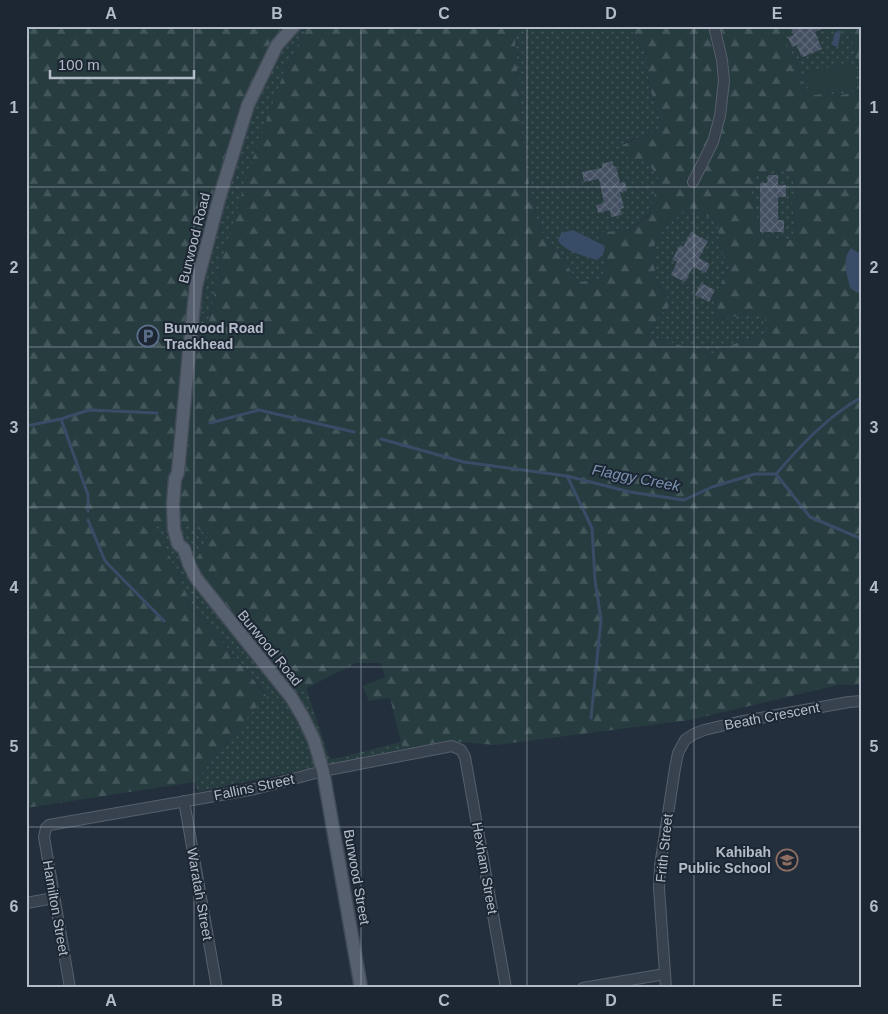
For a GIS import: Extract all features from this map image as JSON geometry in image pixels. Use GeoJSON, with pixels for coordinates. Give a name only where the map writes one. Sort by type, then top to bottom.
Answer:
{"type":"FeatureCollection","features":[{"type":"Feature","properties":{"kind":"main road","name":"Burwood Road"},"geometry":{"type":"LineString","coordinates":[[294,26],[277,45],[248,105],[219,199],[196,286],[178,472],[174,479],[173,516],[178,544],[184,549],[196,578],[295,703],[314,740],[323,771]]}},
{"type":"Feature","properties":{"kind":"main road","name":"Burwood Street"},"geometry":{"type":"LineString","coordinates":[[323,771],[361,988]]}},
{"type":"Feature","properties":{"kind":"street"},"geometry":{"type":"LineString","coordinates":[[693,182],[713,142],[720,116],[724,81],[722,60],[714,26]]}},
{"type":"Feature","properties":{"kind":"street","name":"Beath Crescent"},"geometry":{"type":"LineString","coordinates":[[685,740],[694,734],[712,728],[862,701]]}},
{"type":"Feature","properties":{"kind":"street","name":"Frith Street"},"geometry":{"type":"LineString","coordinates":[[666,988],[659,888],[660,866],[674,768],[678,753],[685,740]]}},
{"type":"Feature","properties":{"kind":"street","name":"Fallins Street"},"geometry":{"type":"LineString","coordinates":[[46,828],[53,823],[255,789],[323,771],[452,746],[461,750]]}},
{"type":"Feature","properties":{"kind":"street","name":"Hexham Street"},"geometry":{"type":"LineString","coordinates":[[461,750],[465,757],[506,988]]}},
{"type":"Feature","properties":{"kind":"street","name":"Waratah Street"},"geometry":{"type":"LineString","coordinates":[[184,801],[217,988]]}},
{"type":"Feature","properties":{"kind":"street","name":"Hamilton Street"},"geometry":{"type":"LineString","coordinates":[[46,828],[44,837],[70,988]]}},
{"type":"Feature","properties":{"kind":"street"},"geometry":{"type":"LineString","coordinates":[[26,903],[54,898]]}},
{"type":"Feature","properties":{"kind":"street"},"geometry":{"type":"LineString","coordinates":[[583,988],[665,974]]}},
{"type":"Feature","properties":{"kind":"green space"},"geometry":{"type":"Polygon","coordinates":[[[26,26],[281,26],[232,180],[208,268],[198,336],[205,342],[219,269],[251,164],[285,69],[308,26],[514,26],[524,160],[539,228],[579,282],[601,279],[607,262],[598,233],[631,229],[649,215],[659,179],[646,160],[629,159],[622,145],[663,128],[649,86],[646,47],[627,26],[783,26],[783,38],[798,65],[802,88],[838,96],[862,90],[862,685],[838,685],[690,720],[496,745],[447,741],[403,749],[390,698],[369,701],[362,686],[385,677],[381,663],[356,663],[297,693],[248,638],[202,578],[197,559],[208,536],[192,524],[155,524],[191,604],[266,695],[195,782],[26,808],[26,26]],[[774,169],[755,177],[750,188],[756,209],[760,236],[792,240],[795,225],[792,205],[795,188],[791,173],[774,169]],[[683,212],[664,228],[654,246],[655,277],[671,304],[658,317],[648,336],[711,354],[739,342],[768,333],[764,314],[748,314],[715,320],[716,294],[729,267],[720,248],[717,218],[683,212]]]}},
{"type":"Feature","properties":{"kind":"green space"},"geometry":{"type":"Polygon","coordinates":[[[281,26],[308,26],[285,69],[219,269],[205,342],[198,336],[208,268],[232,180],[281,26]]]}},
{"type":"Feature","properties":{"kind":"green space"},"geometry":{"type":"Polygon","coordinates":[[[514,26],[627,26],[646,47],[649,86],[663,128],[622,144],[646,160],[659,179],[649,214],[631,229],[598,233],[607,263],[601,279],[579,282],[539,228],[524,160],[514,26]]]}},
{"type":"Feature","properties":{"kind":"green space"},"geometry":{"type":"Polygon","coordinates":[[[783,26],[852,26],[853,49],[862,82],[862,90],[838,96],[802,88],[798,65],[783,38],[783,26]]]}},
{"type":"Feature","properties":{"kind":"green space"},"geometry":{"type":"Polygon","coordinates":[[[852,26],[862,26],[862,82],[853,49],[852,26]]]}},
{"type":"Feature","properties":{"kind":"green space"},"geometry":{"type":"Polygon","coordinates":[[[852,63],[857,88],[809,96],[805,72],[852,63]]]}},
{"type":"Feature","properties":{"kind":"green space"},"geometry":{"type":"Polygon","coordinates":[[[774,169],[791,173],[795,188],[792,205],[795,226],[793,240],[760,236],[756,209],[750,188],[755,177],[774,169]]]}},
{"type":"Feature","properties":{"kind":"green space"},"geometry":{"type":"Polygon","coordinates":[[[683,212],[717,218],[720,248],[729,267],[716,294],[715,320],[748,314],[764,314],[769,333],[739,342],[711,354],[648,336],[658,317],[671,304],[655,277],[654,246],[664,228],[683,212]]]}},
{"type":"Feature","properties":{"kind":"green space"},"geometry":{"type":"Polygon","coordinates":[[[154,524],[192,524],[208,536],[197,559],[248,638],[296,693],[306,688],[329,757],[334,759],[401,742],[403,749],[198,792],[195,782],[266,694],[191,604],[154,524]]]}},
{"type":"Feature","properties":{"kind":"water"},"geometry":{"type":"Polygon","coordinates":[[[837,31],[841,31],[838,47],[832,45],[834,34],[837,31]]]}},
{"type":"Feature","properties":{"kind":"water"},"geometry":{"type":"Polygon","coordinates":[[[573,230],[605,246],[603,255],[597,260],[576,253],[561,245],[558,241],[561,233],[573,230]]]}},
{"type":"Feature","properties":{"kind":"water"},"geometry":{"type":"Polygon","coordinates":[[[851,248],[862,255],[861,295],[850,288],[846,272],[846,257],[851,248]]]}},
{"type":"Feature","properties":{"kind":"building"},"geometry":{"type":"Polygon","coordinates":[[[790,26],[828,26],[815,32],[822,49],[803,57],[801,56],[797,45],[792,47],[788,37],[794,35],[790,26]]]}},
{"type":"Feature","properties":{"kind":"building"},"geometry":{"type":"Polygon","coordinates":[[[612,161],[614,167],[616,166],[620,183],[625,182],[627,191],[620,192],[624,208],[620,209],[622,215],[611,217],[610,210],[598,213],[596,205],[604,203],[599,179],[584,182],[582,172],[602,168],[602,164],[612,161]]]}},
{"type":"Feature","properties":{"kind":"building"},"geometry":{"type":"Polygon","coordinates":[[[768,175],[778,175],[778,185],[786,185],[786,197],[778,197],[778,220],[784,220],[784,232],[760,232],[760,183],[767,183],[768,175]]]}},
{"type":"Feature","properties":{"kind":"building"},"geometry":{"type":"Polygon","coordinates":[[[691,232],[708,241],[699,258],[710,264],[706,273],[693,267],[685,282],[671,275],[677,262],[672,260],[680,245],[683,247],[691,232]]]}},
{"type":"Feature","properties":{"kind":"building"},"geometry":{"type":"Polygon","coordinates":[[[701,283],[715,290],[709,302],[695,295],[701,283]]]}},
{"type":"Feature","properties":{"kind":"waterway"},"geometry":{"type":"LineString","coordinates":[[776,474],[826,422],[862,397]]}},
{"type":"Feature","properties":{"kind":"waterway","name":"Flaggy Creek"},"geometry":{"type":"LineString","coordinates":[[26,426],[61,419],[89,410],[157,413]]}},
{"type":"Feature","properties":{"kind":"waterway","name":"Flaggy Creek"},"geometry":{"type":"LineString","coordinates":[[210,423],[259,410],[354,432]]}},
{"type":"Feature","properties":{"kind":"waterway"},"geometry":{"type":"LineString","coordinates":[[61,419],[88,495],[88,511]]}},
{"type":"Feature","properties":{"kind":"waterway","name":"Flaggy Creek"},"geometry":{"type":"LineString","coordinates":[[381,439],[464,462],[567,476],[630,492],[684,500],[712,487],[755,474],[776,474],[810,517],[862,539]]}},
{"type":"Feature","properties":{"kind":"waterway"},"geometry":{"type":"LineString","coordinates":[[567,476],[592,528],[595,580],[601,619],[591,718]]}},
{"type":"Feature","properties":{"kind":"waterway"},"geometry":{"type":"LineString","coordinates":[[88,520],[105,561],[164,621]]}},
{"type":"Feature","properties":{"kind":"place","name":"Burwood Road Trackhead"},"geometry":{"type":"Point","coordinates":[148,336]}},
{"type":"Feature","properties":{"kind":"place","name":"Kahibah Public School"},"geometry":{"type":"Point","coordinates":[787,860]}}]}
